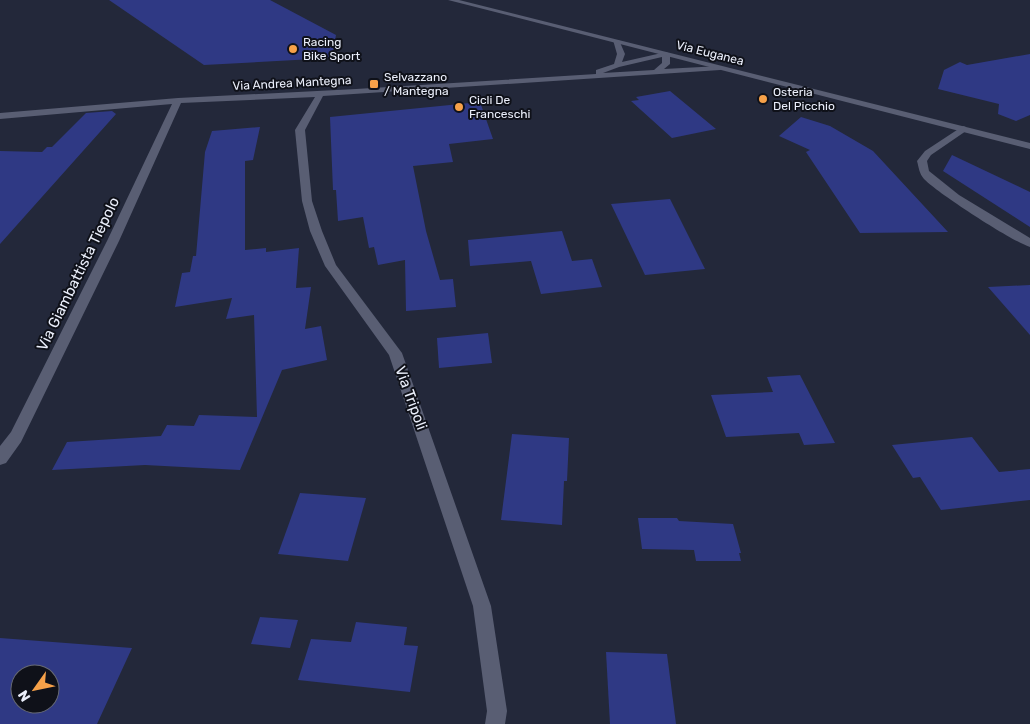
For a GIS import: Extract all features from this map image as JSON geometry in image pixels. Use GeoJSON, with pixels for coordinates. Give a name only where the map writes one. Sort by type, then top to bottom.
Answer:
{"type":"FeatureCollection","features":[{"type":"Feature","properties":{"kind":"street","name":"Via Euganea"},"geometry":{"type":"LineString","coordinates":[[451,0],[1030,146]]}},
{"type":"Feature","properties":{"kind":"street"},"geometry":{"type":"LineString","coordinates":[[616,42],[621,54],[617,65]]}},
{"type":"Feature","properties":{"kind":"street"},"geometry":{"type":"LineString","coordinates":[[655,74],[666,64],[666,54]]}},
{"type":"Feature","properties":{"kind":"street","name":"Via Andrea Mantegna"},"geometry":{"type":"LineString","coordinates":[[586,76],[617,65],[666,54]]}},
{"type":"Feature","properties":{"kind":"street","name":"Via Andrea Mantegna"},"geometry":{"type":"LineString","coordinates":[[0,116],[178,101],[586,76],[655,74],[720,68]]}},
{"type":"Feature","properties":{"kind":"street","name":"Via Tripoli"},"geometry":{"type":"LineString","coordinates":[[320,93],[318,102],[304,119],[300,130],[307,201],[316,231],[331,266],[395,353],[482,606],[497,711],[496,724]]}},
{"type":"Feature","properties":{"kind":"street","name":"Via Giambattista Tiepolo"},"geometry":{"type":"LineString","coordinates":[[0,458],[16,437],[113,241],[178,101]]}},
{"type":"Feature","properties":{"kind":"street"},"geometry":{"type":"LineString","coordinates":[[963,129],[928,153],[922,161],[924,172],[932,182],[1030,243]]}},
{"type":"Feature","properties":{"kind":"building"},"geometry":{"type":"Polygon","coordinates":[[[109,0],[270,0],[336,35],[332,58],[204,65],[109,0]]]}},
{"type":"Feature","properties":{"kind":"building"},"geometry":{"type":"Polygon","coordinates":[[[1030,54],[1030,115],[1016,121],[998,114],[999,104],[938,89],[944,70],[960,62],[967,65],[1030,54]]]}},
{"type":"Feature","properties":{"kind":"building"},"geometry":{"type":"Polygon","coordinates":[[[670,91],[716,129],[672,138],[631,101],[639,100],[636,97],[670,91]]]}},
{"type":"Feature","properties":{"kind":"building"},"geometry":{"type":"Polygon","coordinates":[[[480,102],[493,139],[449,144],[453,162],[413,166],[426,231],[440,280],[453,279],[456,307],[406,311],[405,260],[378,265],[374,247],[369,248],[363,217],[338,221],[336,190],[333,190],[330,117],[480,102]]]}},
{"type":"Feature","properties":{"kind":"building"},"geometry":{"type":"Polygon","coordinates":[[[112,111],[116,114],[0,244],[0,151],[42,152],[47,147],[52,147],[86,113],[112,111]]]}},
{"type":"Feature","properties":{"kind":"building"},"geometry":{"type":"Polygon","coordinates":[[[801,117],[830,126],[873,151],[948,232],[860,233],[806,152],[810,150],[779,136],[801,117]]]}},
{"type":"Feature","properties":{"kind":"building"},"geometry":{"type":"Polygon","coordinates":[[[260,127],[253,160],[245,161],[245,250],[266,248],[266,252],[299,248],[296,288],[311,287],[305,329],[321,326],[327,360],[282,370],[240,470],[145,465],[52,470],[67,442],[161,436],[167,425],[194,426],[199,415],[257,417],[254,315],[226,319],[232,298],[175,307],[182,273],[190,272],[193,256],[196,256],[205,152],[212,131],[260,127]]]}},
{"type":"Feature","properties":{"kind":"building"},"geometry":{"type":"Polygon","coordinates":[[[952,155],[1030,192],[1030,227],[943,171],[952,155]]]}},
{"type":"Feature","properties":{"kind":"building"},"geometry":{"type":"Polygon","coordinates":[[[670,199],[705,269],[645,275],[611,204],[670,199]]]}},
{"type":"Feature","properties":{"kind":"building"},"geometry":{"type":"Polygon","coordinates":[[[562,231],[572,261],[592,259],[602,287],[541,294],[531,261],[470,266],[468,240],[562,231]]]}},
{"type":"Feature","properties":{"kind":"building"},"geometry":{"type":"Polygon","coordinates":[[[1030,285],[1030,335],[988,287],[1030,285]]]}},
{"type":"Feature","properties":{"kind":"building"},"geometry":{"type":"Polygon","coordinates":[[[488,333],[492,363],[439,368],[437,338],[488,333]]]}},
{"type":"Feature","properties":{"kind":"building"},"geometry":{"type":"Polygon","coordinates":[[[800,375],[835,443],[804,445],[799,433],[726,437],[711,395],[773,392],[767,377],[800,375]]]}},
{"type":"Feature","properties":{"kind":"building"},"geometry":{"type":"Polygon","coordinates":[[[512,434],[569,438],[567,481],[564,481],[562,525],[501,520],[512,434]]]}},
{"type":"Feature","properties":{"kind":"building"},"geometry":{"type":"Polygon","coordinates":[[[972,437],[999,472],[1030,469],[1030,500],[941,510],[920,477],[913,478],[892,445],[972,437]]]}},
{"type":"Feature","properties":{"kind":"building"},"geometry":{"type":"Polygon","coordinates":[[[300,493],[366,498],[348,561],[278,554],[300,493]]]}},
{"type":"Feature","properties":{"kind":"building"},"geometry":{"type":"Polygon","coordinates":[[[638,518],[677,518],[679,521],[733,524],[741,553],[739,553],[741,561],[696,561],[694,550],[642,549],[638,518]]]}},
{"type":"Feature","properties":{"kind":"building"},"geometry":{"type":"Polygon","coordinates":[[[260,617],[298,620],[290,648],[251,644],[260,617]]]}},
{"type":"Feature","properties":{"kind":"building"},"geometry":{"type":"Polygon","coordinates":[[[356,622],[407,627],[404,645],[418,646],[410,692],[298,680],[311,639],[351,642],[356,622]]]}},
{"type":"Feature","properties":{"kind":"building"},"geometry":{"type":"Polygon","coordinates":[[[0,638],[132,648],[97,724],[0,724],[0,638]]]}},
{"type":"Feature","properties":{"kind":"building"},"geometry":{"type":"Polygon","coordinates":[[[606,652],[667,654],[676,724],[610,724],[606,652]]]}},
{"type":"Feature","properties":{"kind":"place","name":"Racing Bike Sport"},"geometry":{"type":"Point","coordinates":[293,49]}},
{"type":"Feature","properties":{"kind":"place","name":"Selvazzano / Mantegna"},"geometry":{"type":"Point","coordinates":[374,84]}},
{"type":"Feature","properties":{"kind":"place","name":"Osteria Del Picchio"},"geometry":{"type":"Point","coordinates":[763,99]}},
{"type":"Feature","properties":{"kind":"place","name":"Cicli De Franceschi"},"geometry":{"type":"Point","coordinates":[459,107]}}]}
